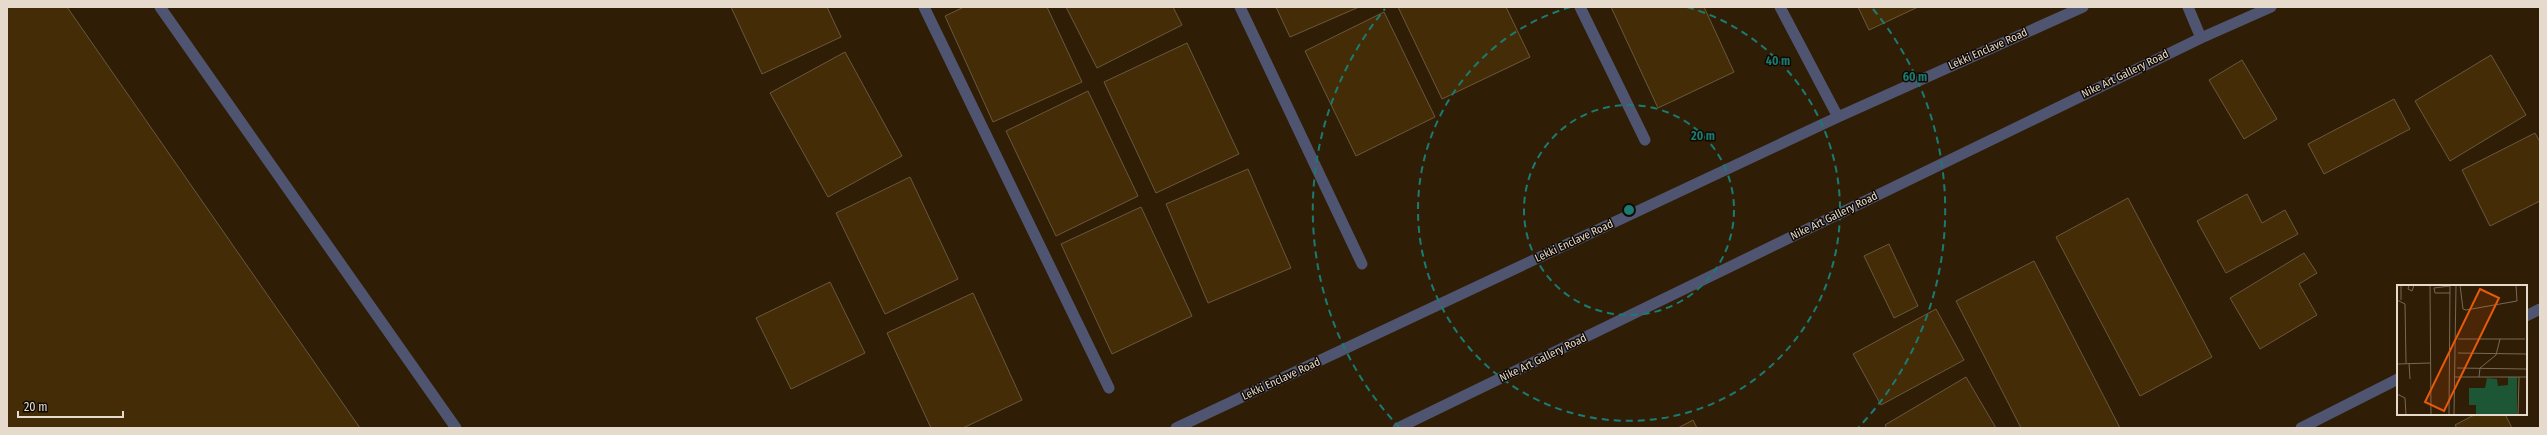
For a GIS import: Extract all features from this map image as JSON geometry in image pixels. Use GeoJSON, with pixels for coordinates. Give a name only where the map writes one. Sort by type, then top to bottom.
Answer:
{"type":"FeatureCollection","features":[{"type":"Feature","properties":{"kind":"street"},"geometry":{"type":"LineString","coordinates":[[160,7],[456,428]]}},
{"type":"Feature","properties":{"kind":"street"},"geometry":{"type":"LineString","coordinates":[[924,7],[1109,388]]}},
{"type":"Feature","properties":{"kind":"street"},"geometry":{"type":"LineString","coordinates":[[1240,7],[1362,264]]}},
{"type":"Feature","properties":{"kind":"street"},"geometry":{"type":"LineString","coordinates":[[1580,7],[1645,140]]}},
{"type":"Feature","properties":{"kind":"street"},"geometry":{"type":"LineString","coordinates":[[1780,7],[1838,116]]}},
{"type":"Feature","properties":{"kind":"street","name":"Lekki Enclave Road"},"geometry":{"type":"LineString","coordinates":[[1176,428],[1838,116],[2083,7]]}},
{"type":"Feature","properties":{"kind":"street"},"geometry":{"type":"LineString","coordinates":[[2188,7],[2201,38]]}},
{"type":"Feature","properties":{"kind":"street","name":"Nike Art Gallery Road"},"geometry":{"type":"LineString","coordinates":[[1398,428],[2201,38],[2271,7]]}},
{"type":"Feature","properties":{"kind":"street"},"geometry":{"type":"LineString","coordinates":[[2527,316],[2540,309]]}},
{"type":"Feature","properties":{"kind":"street"},"geometry":{"type":"LineString","coordinates":[[2301,428],[2397,380]]}},
{"type":"Feature","properties":{"kind":"building"},"geometry":{"type":"Polygon","coordinates":[[[7,7],[67,7],[360,428],[7,428],[7,7]]]}},
{"type":"Feature","properties":{"kind":"building"},"geometry":{"type":"Polygon","coordinates":[[[731,7],[827,7],[841,37],[762,74],[731,7]]]}},
{"type":"Feature","properties":{"kind":"building"},"geometry":{"type":"Polygon","coordinates":[[[964,7],[1047,7],[1082,82],[993,122],[945,16],[964,7]]]}},
{"type":"Feature","properties":{"kind":"building"},"geometry":{"type":"Polygon","coordinates":[[[1066,7],[1173,7],[1182,25],[1097,68],[1066,7]]]}},
{"type":"Feature","properties":{"kind":"building"},"geometry":{"type":"Polygon","coordinates":[[[1276,7],[1359,7],[1290,37],[1276,7]]]}},
{"type":"Feature","properties":{"kind":"building"},"geometry":{"type":"Polygon","coordinates":[[[1398,7],[1506,7],[1530,57],[1442,99],[1398,7]]]}},
{"type":"Feature","properties":{"kind":"building"},"geometry":{"type":"Polygon","coordinates":[[[1611,7],[1704,7],[1734,72],[1658,108],[1611,7]]]}},
{"type":"Feature","properties":{"kind":"building"},"geometry":{"type":"Polygon","coordinates":[[[1858,7],[1918,7],[1869,30],[1858,7]]]}},
{"type":"Feature","properties":{"kind":"building"},"geometry":{"type":"Polygon","coordinates":[[[1384,12],[1435,117],[1356,156],[1305,51],[1384,12]]]}},
{"type":"Feature","properties":{"kind":"building"},"geometry":{"type":"Polygon","coordinates":[[[1187,43],[1239,154],[1156,193],[1104,82],[1187,43]]]}},
{"type":"Feature","properties":{"kind":"building"},"geometry":{"type":"Polygon","coordinates":[[[845,52],[902,156],[828,197],[770,93],[845,52]]]}},
{"type":"Feature","properties":{"kind":"building"},"geometry":{"type":"Polygon","coordinates":[[[2491,55],[2526,115],[2450,161],[2415,101],[2491,55]]]}},
{"type":"Feature","properties":{"kind":"building"},"geometry":{"type":"Polygon","coordinates":[[[2242,60],[2277,119],[2244,139],[2209,80],[2242,60]]]}},
{"type":"Feature","properties":{"kind":"building"},"geometry":{"type":"Polygon","coordinates":[[[1088,91],[1138,196],[1056,236],[1006,131],[1088,91]]]}},
{"type":"Feature","properties":{"kind":"building"},"geometry":{"type":"Polygon","coordinates":[[[2394,99],[2410,129],[2324,174],[2308,144],[2394,99]]]}},
{"type":"Feature","properties":{"kind":"building"},"geometry":{"type":"Polygon","coordinates":[[[2535,133],[2540,142],[2540,201],[2490,226],[2462,170],[2535,133]]]}},
{"type":"Feature","properties":{"kind":"building"},"geometry":{"type":"Polygon","coordinates":[[[1248,169],[1291,268],[1208,303],[1166,204],[1248,169]]]}},
{"type":"Feature","properties":{"kind":"building"},"geometry":{"type":"Polygon","coordinates":[[[910,177],[958,279],[885,314],[836,213],[910,177]]]}},
{"type":"Feature","properties":{"kind":"building"},"geometry":{"type":"Polygon","coordinates":[[[2247,194],[2262,223],[2285,210],[2298,234],[2226,273],[2197,221],[2247,194]]]}},
{"type":"Feature","properties":{"kind":"building"},"geometry":{"type":"Polygon","coordinates":[[[2128,198],[2212,357],[2140,396],[2056,237],[2128,198]]]}},
{"type":"Feature","properties":{"kind":"building"},"geometry":{"type":"Polygon","coordinates":[[[1141,207],[1192,316],[1112,354],[1061,244],[1141,207]]]}},
{"type":"Feature","properties":{"kind":"building"},"geometry":{"type":"Polygon","coordinates":[[[1889,244],[1918,306],[1894,318],[1864,256],[1889,244]]]}},
{"type":"Feature","properties":{"kind":"building"},"geometry":{"type":"Polygon","coordinates":[[[2304,253],[2317,273],[2299,284],[2317,315],[2260,349],[2230,298],[2304,253]]]}},
{"type":"Feature","properties":{"kind":"building"},"geometry":{"type":"Polygon","coordinates":[[[2034,261],[2120,428],[2021,428],[1956,301],[2034,261]]]}},
{"type":"Feature","properties":{"kind":"building"},"geometry":{"type":"Polygon","coordinates":[[[830,282],[865,353],[791,389],[756,318],[830,282]]]}},
{"type":"Feature","properties":{"kind":"building"},"geometry":{"type":"Polygon","coordinates":[[[973,293],[1022,400],[963,428],[931,428],[887,333],[973,293]]]}},
{"type":"Feature","properties":{"kind":"building"},"geometry":{"type":"Polygon","coordinates":[[[1936,309],[1964,360],[1881,405],[1853,354],[1936,309]]]}},
{"type":"Feature","properties":{"kind":"building"},"geometry":{"type":"Polygon","coordinates":[[[1966,377],[1996,428],[1887,428],[1885,425],[1966,377]]]}},
{"type":"Feature","properties":{"kind":"building"},"geometry":{"type":"Polygon","coordinates":[[[2474,415],[2506,415],[2512,428],[2457,428],[2455,425],[2474,415]]]}},
{"type":"Feature","properties":{"kind":"building"},"geometry":{"type":"Polygon","coordinates":[[[1693,420],[1697,428],[1678,428],[1693,420]]]}}]}
